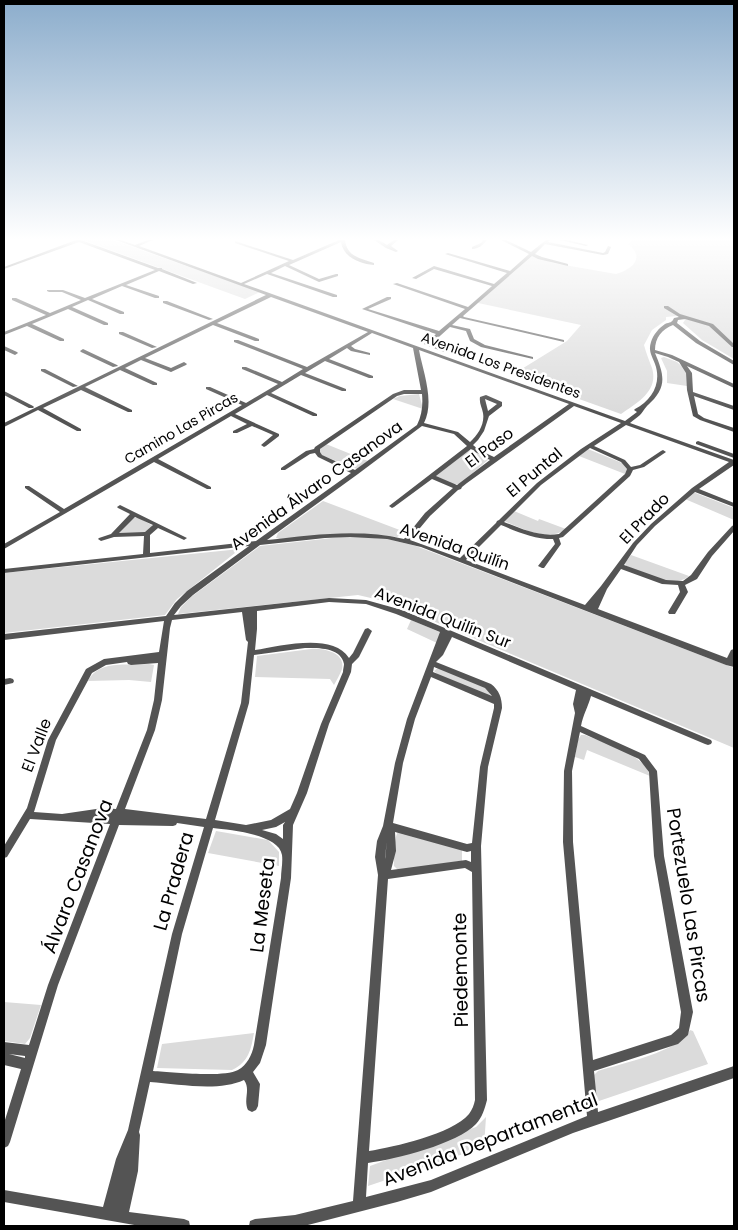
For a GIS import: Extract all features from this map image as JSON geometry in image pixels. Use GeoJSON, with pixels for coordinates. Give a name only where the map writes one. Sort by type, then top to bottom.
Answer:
{"type":"FeatureCollection","features":[{"type":"Feature","properties":{"kind":"street"},"geometry":{"type":"LineString","coordinates":[[80,297],[122,313]]}},
{"type":"Feature","properties":{"kind":"street"},"geometry":{"type":"LineString","coordinates":[[4,334],[93,297]]}},
{"type":"Feature","properties":{"kind":"street"},"geometry":{"type":"LineString","coordinates":[[4,425],[154,347],[261,297]]}},
{"type":"Feature","properties":{"kind":"street","name":"Avenida Los Presidentes"},"geometry":{"type":"LineString","coordinates":[[277,297],[733,460]]}},
{"type":"Feature","properties":{"kind":"street"},"geometry":{"type":"LineString","coordinates":[[435,297],[467,308]]}},
{"type":"Feature","properties":{"kind":"street"},"geometry":{"type":"LineString","coordinates":[[446,351],[427,344],[479,297]]}},
{"type":"Feature","properties":{"kind":"street"},"geometry":{"type":"LineString","coordinates":[[389,298],[364,309],[439,333]]}},
{"type":"Feature","properties":{"kind":"street"},"geometry":{"type":"LineString","coordinates":[[14,299],[50,315]]}},
{"type":"Feature","properties":{"kind":"street"},"geometry":{"type":"LineString","coordinates":[[165,302],[257,340]]}},
{"type":"Feature","properties":{"kind":"street"},"geometry":{"type":"LineString","coordinates":[[68,307],[106,324]]}},
{"type":"Feature","properties":{"kind":"street"},"geometry":{"type":"LineString","coordinates":[[666,307],[685,317],[711,326],[734,346]]}},
{"type":"Feature","properties":{"kind":"street"},"geometry":{"type":"LineString","coordinates":[[460,315],[462,318],[562,341]]}},
{"type":"Feature","properties":{"kind":"street"},"geometry":{"type":"LineString","coordinates":[[685,317],[676,319],[674,323],[667,325],[656,334],[653,343],[653,353],[673,358],[734,386]]}},
{"type":"Feature","properties":{"kind":"street"},"geometry":{"type":"LineString","coordinates":[[118,367],[141,358],[212,321]]}},
{"type":"Feature","properties":{"kind":"street"},"geometry":{"type":"LineString","coordinates":[[674,323],[698,342],[734,363]]}},
{"type":"Feature","properties":{"kind":"street"},"geometry":{"type":"LineString","coordinates":[[27,324],[62,340]]}},
{"type":"Feature","properties":{"kind":"street"},"geometry":{"type":"LineString","coordinates":[[448,325],[468,330],[472,340],[483,346],[531,358]]}},
{"type":"Feature","properties":{"kind":"street","name":"Camino Las Pircas"},"geometry":{"type":"LineString","coordinates":[[7,545],[372,332]]}},
{"type":"Feature","properties":{"kind":"street"},"geometry":{"type":"LineString","coordinates":[[121,333],[154,347]]}},
{"type":"Feature","properties":{"kind":"street"},"geometry":{"type":"LineString","coordinates":[[236,341],[307,369]]}},
{"type":"Feature","properties":{"kind":"street"},"geometry":{"type":"LineString","coordinates":[[347,346],[353,350],[368,354]]}},
{"type":"Feature","properties":{"kind":"street"},"geometry":{"type":"LineString","coordinates":[[4,348],[15,353]]}},
{"type":"Feature","properties":{"kind":"street","name":"Avenida Álvaro Casanova"},"geometry":{"type":"LineString","coordinates":[[168,619],[186,597],[421,424],[426,412],[416,348]]}},
{"type":"Feature","properties":{"kind":"street"},"geometry":{"type":"LineString","coordinates":[[84,351],[155,384]]}},
{"type":"Feature","properties":{"kind":"street","name":"El Puntal"},"geometry":{"type":"LineString","coordinates":[[464,562],[500,522],[545,479],[642,408],[653,397],[659,387],[660,372],[653,353]]}},
{"type":"Feature","properties":{"kind":"street"},"geometry":{"type":"LineString","coordinates":[[141,358],[171,370],[184,364]]}},
{"type":"Feature","properties":{"kind":"street"},"geometry":{"type":"LineString","coordinates":[[324,359],[371,377]]}},
{"type":"Feature","properties":{"kind":"street"},"geometry":{"type":"LineString","coordinates":[[681,362],[688,370],[696,416],[734,430]]}},
{"type":"Feature","properties":{"kind":"street"},"geometry":{"type":"LineString","coordinates":[[244,368],[282,384]]}},
{"type":"Feature","properties":{"kind":"street"},"geometry":{"type":"LineString","coordinates":[[43,370],[130,411]]}},
{"type":"Feature","properties":{"kind":"street"},"geometry":{"type":"LineString","coordinates":[[688,370],[697,370]]}},
{"type":"Feature","properties":{"kind":"street"},"geometry":{"type":"LineString","coordinates":[[300,373],[344,390]]}},
{"type":"Feature","properties":{"kind":"street"},"geometry":{"type":"LineString","coordinates":[[208,388],[245,405]]}},
{"type":"Feature","properties":{"kind":"street"},"geometry":{"type":"LineString","coordinates":[[4,393],[80,430]]}},
{"type":"Feature","properties":{"kind":"street"},"geometry":{"type":"LineString","coordinates":[[266,393],[315,415]]}},
{"type":"Feature","properties":{"kind":"street"},"geometry":{"type":"LineString","coordinates":[[283,469],[308,452],[316,451],[320,445],[396,395],[424,393]]}},
{"type":"Feature","properties":{"kind":"street"},"geometry":{"type":"LineString","coordinates":[[691,393],[734,408]]}},
{"type":"Feature","properties":{"kind":"street","name":"El Paso"},"geometry":{"type":"LineString","coordinates":[[403,540],[426,516],[494,459],[573,404]]}},
{"type":"Feature","properties":{"kind":"street"},"geometry":{"type":"LineString","coordinates":[[4,420],[34,408]]}},
{"type":"Feature","properties":{"kind":"street"},"geometry":{"type":"LineString","coordinates":[[230,414],[277,435],[264,444]]}},
{"type":"Feature","properties":{"kind":"street"},"geometry":{"type":"LineString","coordinates":[[392,506],[471,445],[480,434],[486,415]]}},
{"type":"Feature","properties":{"kind":"street"},"geometry":{"type":"LineString","coordinates":[[235,432],[251,424]]}},
{"type":"Feature","properties":{"kind":"street"},"geometry":{"type":"LineString","coordinates":[[421,424],[452,432],[480,452],[494,459]]}},
{"type":"Feature","properties":{"kind":"street"},"geometry":{"type":"LineString","coordinates":[[589,446],[622,461],[630,468]]}},
{"type":"Feature","properties":{"kind":"street"},"geometry":{"type":"LineString","coordinates":[[316,451],[318,455],[358,472]]}},
{"type":"Feature","properties":{"kind":"street"},"geometry":{"type":"LineString","coordinates":[[630,468],[642,466],[663,452]]}},
{"type":"Feature","properties":{"kind":"street"},"geometry":{"type":"LineString","coordinates":[[153,459],[208,488]]}},
{"type":"Feature","properties":{"kind":"street","name":"El Prado"},"geometry":{"type":"LineString","coordinates":[[590,609],[619,566],[648,531],[694,489],[733,460]]}},
{"type":"Feature","properties":{"kind":"street"},"geometry":{"type":"LineString","coordinates":[[500,522],[540,536],[555,537],[568,531],[629,474],[630,468]]}},
{"type":"Feature","properties":{"kind":"street"},"geometry":{"type":"LineString","coordinates":[[431,476],[459,488]]}},
{"type":"Feature","properties":{"kind":"street"},"geometry":{"type":"LineString","coordinates":[[27,487],[63,511]]}},
{"type":"Feature","properties":{"kind":"street"},"geometry":{"type":"LineString","coordinates":[[694,489],[734,506]]}},
{"type":"Feature","properties":{"kind":"street"},"geometry":{"type":"LineString","coordinates":[[120,507],[184,538]]}},
{"type":"Feature","properties":{"kind":"street"},"geometry":{"type":"LineString","coordinates":[[113,536],[134,514]]}},
{"type":"Feature","properties":{"kind":"street"},"geometry":{"type":"LineString","coordinates":[[101,539],[113,536],[147,534],[157,525]]}},
{"type":"Feature","properties":{"kind":"street"},"geometry":{"type":"LineString","coordinates":[[619,566],[665,582],[681,583],[694,577],[710,554],[734,527]]}},
{"type":"Feature","properties":{"kind":"street"},"geometry":{"type":"LineString","coordinates":[[146,556],[147,534]]}},
{"type":"Feature","properties":{"kind":"street","name":"Avenida Quilín"},"geometry":{"type":"LineString","coordinates":[[4,571],[346,535],[371,535],[403,540],[732,663]]}},
{"type":"Feature","properties":{"kind":"street"},"geometry":{"type":"LineString","coordinates":[[542,566],[558,544],[555,537]]}},
{"type":"Feature","properties":{"kind":"street"},"geometry":{"type":"LineString","coordinates":[[4,538],[7,545]]}},
{"type":"Feature","properties":{"kind":"street"},"geometry":{"type":"LineString","coordinates":[[672,612],[684,592],[681,583]]}},
{"type":"Feature","properties":{"kind":"street","name":"Avenida Quilín Sur"},"geometry":{"type":"LineString","coordinates":[[4,638],[335,600],[360,601],[389,608],[708,742]]}},
{"type":"Feature","properties":{"kind":"street","name":"La Pradera"},"geometry":{"type":"LineString","coordinates":[[115,1216],[132,1171],[134,1130],[177,934],[245,703],[251,649],[249,610]]}},
{"type":"Feature","properties":{"kind":"street","name":"Álvaro Casanova"},"geometry":{"type":"LineString","coordinates":[[4,1142],[53,985],[152,730],[158,700],[168,619]]}},
{"type":"Feature","properties":{"kind":"street","name":"La Meseta"},"geometry":{"type":"LineString","coordinates":[[246,1072],[255,1060],[260,1045],[285,886],[286,832],[304,788],[320,737],[347,672],[348,663],[355,657],[368,631]]}},
{"type":"Feature","properties":{"kind":"street"},"geometry":{"type":"LineString","coordinates":[[359,1206],[383,875],[390,861],[392,847],[388,826],[403,749],[428,673],[434,660],[440,653],[447,633]]}},
{"type":"Feature","properties":{"kind":"street"},"geometry":{"type":"LineString","coordinates":[[251,649],[319,645],[331,647],[344,655],[348,663]]}},
{"type":"Feature","properties":{"kind":"street"},"geometry":{"type":"LineString","coordinates":[[344,655],[358,651]]}},
{"type":"Feature","properties":{"kind":"street"},"geometry":{"type":"LineString","coordinates":[[732,663],[734,652]]}},
{"type":"Feature","properties":{"kind":"street","name":"El Valle"},"geometry":{"type":"LineString","coordinates":[[4,854],[33,804],[49,748],[84,678],[94,666],[112,662],[162,657]]}},
{"type":"Feature","properties":{"kind":"street"},"geometry":{"type":"LineString","coordinates":[[434,660],[491,687],[496,693],[498,702]]}},
{"type":"Feature","properties":{"kind":"street"},"geometry":{"type":"LineString","coordinates":[[428,673],[498,702]]}},
{"type":"Feature","properties":{"kind":"street"},"geometry":{"type":"LineString","coordinates":[[584,690],[584,707],[579,713],[568,771],[567,828],[593,1120]]}},
{"type":"Feature","properties":{"kind":"street","name":"Piedemonte"},"geometry":{"type":"LineString","coordinates":[[362,1158],[406,1148],[450,1132],[466,1125],[478,1112],[481,1100],[481,1084],[477,870],[471,847],[484,767],[498,702]]}},
{"type":"Feature","properties":{"kind":"street","name":"Portezuelo Las Pircas"},"geometry":{"type":"LineString","coordinates":[[576,727],[638,755],[648,762],[653,771],[659,856],[687,1012],[686,1027],[678,1037],[652,1048],[588,1067]]}},
{"type":"Feature","properties":{"kind":"street"},"geometry":{"type":"LineString","coordinates":[[243,828],[273,824],[293,811]]}},
{"type":"Feature","properties":{"kind":"street"},"geometry":{"type":"LineString","coordinates":[[28,815],[118,817],[210,823],[243,828],[273,838],[282,845],[287,853]]}},
{"type":"Feature","properties":{"kind":"street"},"geometry":{"type":"LineString","coordinates":[[388,826],[471,847],[466,864]]}},
{"type":"Feature","properties":{"kind":"street"},"geometry":{"type":"LineString","coordinates":[[383,875],[466,864],[477,870]]}},
{"type":"Feature","properties":{"kind":"street"},"geometry":{"type":"LineString","coordinates":[[4,1048],[31,1051]]}},
{"type":"Feature","properties":{"kind":"street"},"geometry":{"type":"LineString","coordinates":[[4,1059],[27,1064]]}},
{"type":"Feature","properties":{"kind":"street"},"geometry":{"type":"LineString","coordinates":[[146,1076],[225,1080],[246,1072],[254,1084],[252,1106]]}},
{"type":"Feature","properties":{"kind":"street","name":"Avenida Departamental"},"geometry":{"type":"LineString","coordinates":[[255,1226],[295,1222],[431,1186],[593,1120],[734,1072]]}},
{"type":"Feature","properties":{"kind":"street"},"geometry":{"type":"LineString","coordinates":[[4,1196],[184,1226]]}},
{"type":"Feature","properties":{"kind":"shaded area"},"geometry":{"type":"Polygon","coordinates":[[[484,297],[734,297],[734,359],[702,340],[683,323],[685,320],[677,316],[666,317],[666,320],[652,330],[644,345],[653,376],[649,390],[640,401],[621,414],[512,375],[567,341],[581,325],[478,303],[484,297]]]}},
{"type":"Feature","properties":{"kind":"shaded area"},"geometry":{"type":"Polygon","coordinates":[[[664,357],[677,362],[686,370],[687,386],[667,383],[667,371],[661,358],[664,357]]]}},
{"type":"Feature","properties":{"kind":"shaded area"},"geometry":{"type":"Polygon","coordinates":[[[419,394],[423,409],[393,399],[400,396],[419,394]]]}},
{"type":"Feature","properties":{"kind":"shaded area"},"geometry":{"type":"Polygon","coordinates":[[[326,444],[368,461],[357,469],[321,455],[319,450],[326,444]]]}},
{"type":"Feature","properties":{"kind":"shaded area"},"geometry":{"type":"Polygon","coordinates":[[[588,449],[622,463],[627,469],[625,474],[579,456],[588,449]]]}},
{"type":"Feature","properties":{"kind":"shaded area"},"geometry":{"type":"Polygon","coordinates":[[[469,450],[489,459],[460,484],[453,484],[436,476],[469,450]]]}},
{"type":"Feature","properties":{"kind":"shaded area"},"geometry":{"type":"Polygon","coordinates":[[[693,492],[734,508],[734,520],[685,499],[693,492]]]}},
{"type":"Feature","properties":{"kind":"shaded area"},"geometry":{"type":"Polygon","coordinates":[[[323,501],[405,532],[397,537],[355,533],[276,538],[278,533],[323,501]]]}},
{"type":"Feature","properties":{"kind":"shaded area"},"geometry":{"type":"Polygon","coordinates":[[[514,511],[538,521],[539,519],[566,529],[552,535],[529,531],[505,521],[514,511]]]}},
{"type":"Feature","properties":{"kind":"shaded area"},"geometry":{"type":"Polygon","coordinates":[[[134,518],[139,518],[153,526],[149,532],[122,535],[117,533],[134,518]]]}},
{"type":"Feature","properties":{"kind":"shaded area"},"geometry":{"type":"Polygon","coordinates":[[[350,536],[387,539],[416,546],[734,668],[734,748],[388,602],[358,595],[178,614],[181,607],[191,597],[260,546],[350,536]]]}},
{"type":"Feature","properties":{"kind":"shaded area"},"geometry":{"type":"Polygon","coordinates":[[[240,549],[177,599],[165,615],[4,633],[4,573],[240,549]]]}},
{"type":"Feature","properties":{"kind":"shaded area"},"geometry":{"type":"Polygon","coordinates":[[[631,555],[689,576],[675,581],[658,579],[626,566],[625,563],[631,555]]]}},
{"type":"Feature","properties":{"kind":"shaded area"},"geometry":{"type":"Polygon","coordinates":[[[411,620],[442,633],[437,643],[407,629],[411,620]]]}},
{"type":"Feature","properties":{"kind":"shaded area"},"geometry":{"type":"Polygon","coordinates":[[[311,649],[327,650],[337,655],[340,659],[342,669],[334,685],[330,679],[255,677],[257,656],[311,649]]]}},
{"type":"Feature","properties":{"kind":"shaded area"},"geometry":{"type":"Polygon","coordinates":[[[154,665],[151,682],[129,680],[88,681],[99,669],[106,666],[154,665]]]}},
{"type":"Feature","properties":{"kind":"shaded area"},"geometry":{"type":"Polygon","coordinates":[[[438,668],[485,686],[492,693],[488,696],[438,675],[434,671],[438,668]]]}},
{"type":"Feature","properties":{"kind":"shaded area"},"geometry":{"type":"Polygon","coordinates":[[[581,735],[632,755],[647,768],[650,776],[587,750],[584,760],[575,757],[578,740],[581,735]]]}},
{"type":"Feature","properties":{"kind":"shaded area"},"geometry":{"type":"Polygon","coordinates":[[[216,831],[268,840],[279,852],[279,866],[208,853],[216,831]]]}},
{"type":"Feature","properties":{"kind":"shaded area"},"geometry":{"type":"Polygon","coordinates":[[[398,832],[462,850],[462,861],[398,870],[394,866],[395,843],[398,832]]]}},
{"type":"Feature","properties":{"kind":"shaded area"},"geometry":{"type":"Polygon","coordinates":[[[4,1002],[41,1005],[30,1038],[25,1044],[4,1041],[4,1002]]]}},
{"type":"Feature","properties":{"kind":"shaded area"},"geometry":{"type":"Polygon","coordinates":[[[690,1030],[693,1031],[708,1064],[596,1102],[594,1075],[598,1071],[663,1050],[684,1038],[690,1030]]]}},
{"type":"Feature","properties":{"kind":"shaded area"},"geometry":{"type":"Polygon","coordinates":[[[254,1033],[246,1059],[232,1070],[157,1068],[162,1044],[254,1033]]]}},
{"type":"Feature","properties":{"kind":"shaded area"},"geometry":{"type":"Polygon","coordinates":[[[486,1117],[484,1147],[368,1186],[370,1166],[476,1127],[486,1117]]]}}]}
